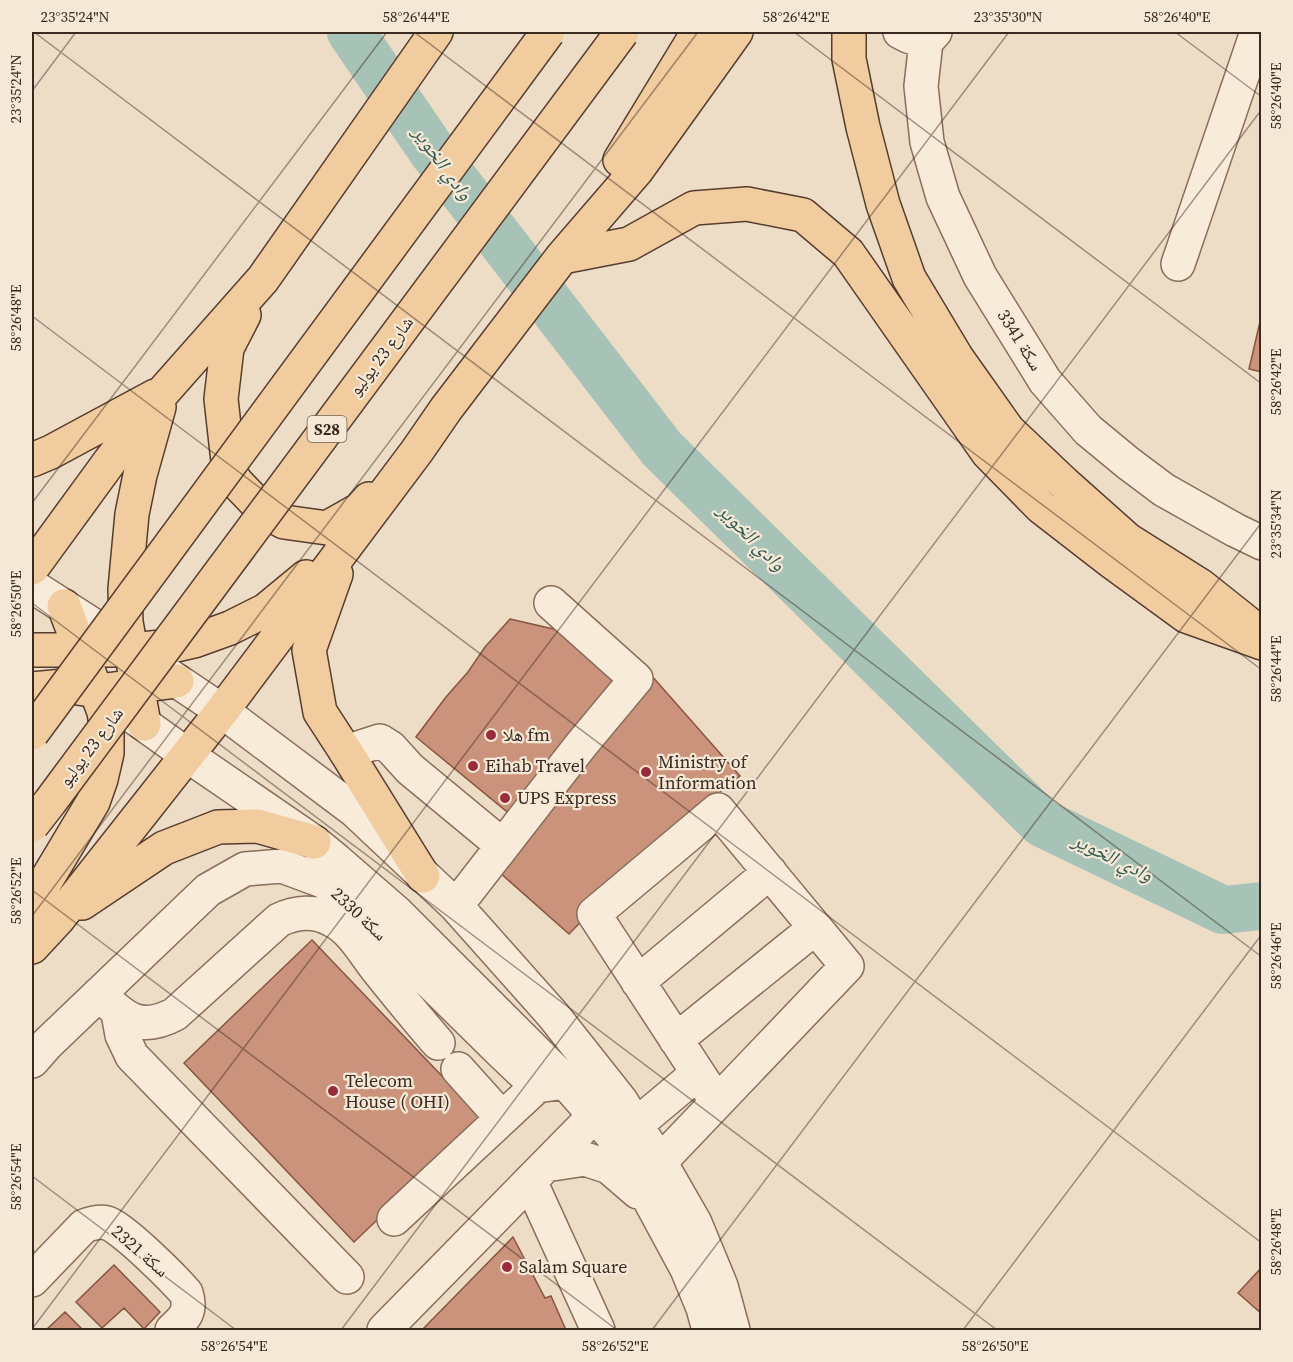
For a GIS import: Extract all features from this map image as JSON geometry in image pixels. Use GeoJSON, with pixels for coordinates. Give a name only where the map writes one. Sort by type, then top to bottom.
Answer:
{"type":"FeatureCollection","features":[{"type":"Feature","properties":{"kind":"main road"},"geometry":{"type":"LineString","coordinates":[[32,568],[164,391],[263,279],[436,32]]}},
{"type":"Feature","properties":{"kind":"main road"},"geometry":{"type":"LineString","coordinates":[[32,733],[548,32]]}},
{"type":"Feature","properties":{"kind":"main road","name":"شارع 23 يوليو"},"geometry":{"type":"LineString","coordinates":[[32,825],[622,32]]}},
{"type":"Feature","properties":{"kind":"main road"},"geometry":{"type":"LineString","coordinates":[[556,266],[698,32]]}},
{"type":"Feature","properties":{"kind":"main road"},"geometry":{"type":"LineString","coordinates":[[638,170],[736,32]]}},
{"type":"Feature","properties":{"kind":"main road"},"geometry":{"type":"LineString","coordinates":[[45,911],[187,755],[556,266],[758,32]]}},
{"type":"Feature","properties":{"kind":"main road"},"geometry":{"type":"LineString","coordinates":[[849,32],[849,59],[863,127],[883,204],[909,278],[957,358],[1008,430],[1064,483],[1128,540],[1201,586],[1262,634]]}},
{"type":"Feature","properties":{"kind":"main road"},"geometry":{"type":"LineString","coordinates":[[556,266],[629,244],[694,208],[747,204],[803,215],[849,253],[988,453],[1041,507],[1186,616],[1262,643]]}},
{"type":"Feature","properties":{"kind":"main road"},"geometry":{"type":"LineString","coordinates":[[263,279],[227,348],[221,399],[230,470],[236,482],[264,511],[284,522],[327,528],[359,510],[417,451]]}},
{"type":"Feature","properties":{"kind":"main road"},"geometry":{"type":"LineString","coordinates":[[32,460],[164,391]]}},
{"type":"Feature","properties":{"kind":"main road"},"geometry":{"type":"LineString","coordinates":[[144,724],[126,622],[125,589],[132,514],[140,475],[164,391]]}},
{"type":"Feature","properties":{"kind":"main road"},"geometry":{"type":"LineString","coordinates":[[33,649],[130,650],[172,646],[194,641],[239,624],[266,610],[349,542]]}},
{"type":"Feature","properties":{"kind":"main road"},"geometry":{"type":"LineString","coordinates":[[349,542],[309,650],[320,712],[423,876]]}},
{"type":"Feature","properties":{"kind":"main road"},"geometry":{"type":"LineString","coordinates":[[32,947],[45,911],[93,802],[107,753],[104,712],[64,606]]}},
{"type":"Feature","properties":{"kind":"main road"},"geometry":{"type":"LineString","coordinates":[[32,689],[64,686],[98,692],[177,681]]}},
{"type":"Feature","properties":{"kind":"main road"},"geometry":{"type":"LineString","coordinates":[[45,911],[164,848],[218,827],[257,826],[314,842]]}},
{"type":"Feature","properties":{"kind":"street"},"geometry":{"type":"LineString","coordinates":[[1178,264],[1257,32]]}},
{"type":"Feature","properties":{"kind":"street","name":"سكة 3341"},"geometry":{"type":"LineString","coordinates":[[920,35],[921,86],[927,142],[943,197],[980,276],[1046,381],[1088,430],[1128,463],[1164,490],[1262,543]]}},
{"type":"Feature","properties":{"kind":"street"},"geometry":{"type":"LineString","coordinates":[[32,586],[222,711],[354,810],[456,906],[553,1015],[621,1101],[695,1222],[721,1286],[733,1330]]}},
{"type":"Feature","properties":{"kind":"street"},"geometry":{"type":"LineString","coordinates":[[456,906],[581,745],[636,679],[551,603]]}},
{"type":"Feature","properties":{"kind":"street"},"geometry":{"type":"LineString","coordinates":[[33,649],[314,842],[396,912],[506,1040],[551,1084],[595,1115],[611,1134],[654,1206],[687,1269],[703,1308],[709,1330]]}},
{"type":"Feature","properties":{"kind":"street"},"geometry":{"type":"LineString","coordinates":[[346,752],[380,741],[391,748],[410,770],[502,845]]}},
{"type":"Feature","properties":{"kind":"street"},"geometry":{"type":"LineString","coordinates":[[660,1162],[717,1102],[846,966],[718,810],[594,914],[717,1102]]}},
{"type":"Feature","properties":{"kind":"street","name":"سكة 2330"},"geometry":{"type":"LineString","coordinates":[[32,1062],[47,1044],[109,1004],[208,890],[244,869],[282,866],[325,882],[356,909],[442,995],[506,1040]]}},
{"type":"Feature","properties":{"kind":"street"},"geometry":{"type":"LineString","coordinates":[[638,982],[770,872]]}},
{"type":"Feature","properties":{"kind":"street"},"geometry":{"type":"LineString","coordinates":[[109,1004],[128,1019],[140,1023],[164,1019],[175,1014],[279,920],[289,915],[311,913],[323,915],[342,926],[438,1043]]}},
{"type":"Feature","properties":{"kind":"street"},"geometry":{"type":"LineString","coordinates":[[676,1040],[815,928]]}},
{"type":"Feature","properties":{"kind":"street"},"geometry":{"type":"LineString","coordinates":[[414,1016],[442,995]]}},
{"type":"Feature","properties":{"kind":"street"},"geometry":{"type":"LineString","coordinates":[[109,1004],[132,1056],[347,1277]]}},
{"type":"Feature","properties":{"kind":"street"},"geometry":{"type":"LineString","coordinates":[[458,1069],[502,1118]]}},
{"type":"Feature","properties":{"kind":"street"},"geometry":{"type":"LineString","coordinates":[[636,1125],[698,1073]]}},
{"type":"Feature","properties":{"kind":"street"},"geometry":{"type":"LineString","coordinates":[[394,1220],[502,1118],[551,1084]]}},
{"type":"Feature","properties":{"kind":"street"},"geometry":{"type":"LineString","coordinates":[[384,1330],[595,1115]]}},
{"type":"Feature","properties":{"kind":"street"},"geometry":{"type":"LineString","coordinates":[[538,1173],[585,1160],[609,1167],[654,1206]]}},
{"type":"Feature","properties":{"kind":"street"},"geometry":{"type":"LineString","coordinates":[[538,1173],[598,1330]]}},
{"type":"Feature","properties":{"kind":"street","name":"سكة 2321"},"geometry":{"type":"LineString","coordinates":[[32,1280],[84,1227],[92,1223],[108,1223],[122,1231],[186,1293],[188,1309],[185,1317],[172,1330]]}},
{"type":"Feature","properties":{"kind":"building"},"geometry":{"type":"Polygon","coordinates":[[[1262,313],[1262,372],[1249,369],[1262,313]]]}},
{"type":"Feature","properties":{"kind":"building"},"geometry":{"type":"Polygon","coordinates":[[[510,619],[562,631],[619,686],[511,815],[416,737],[485,647],[510,619]]]}},
{"type":"Feature","properties":{"kind":"building"},"geometry":{"type":"Polygon","coordinates":[[[651,675],[740,776],[661,839],[569,934],[498,871],[651,675]]]}},
{"type":"Feature","properties":{"kind":"building","name":"Telecom House ( OHI)"},"geometry":{"type":"Polygon","coordinates":[[[312,940],[483,1119],[354,1242],[184,1063],[312,940]]]}},
{"type":"Feature","properties":{"kind":"building","name":"Salam Square"},"geometry":{"type":"Polygon","coordinates":[[[513,1237],[545,1298],[551,1296],[566,1330],[422,1330],[513,1237]]]}},
{"type":"Feature","properties":{"kind":"building"},"geometry":{"type":"Polygon","coordinates":[[[114,1265],[160,1312],[144,1329],[124,1308],[102,1328],[76,1302],[114,1265]]]}},
{"type":"Feature","properties":{"kind":"building"},"geometry":{"type":"Polygon","coordinates":[[[1262,1267],[1262,1314],[1238,1293],[1262,1267]]]}},
{"type":"Feature","properties":{"kind":"building"},"geometry":{"type":"Polygon","coordinates":[[[65,1312],[83,1330],[46,1330],[65,1312]]]}},
{"type":"Feature","properties":{"kind":"waterway","name":"وادي الخوير"},"geometry":{"type":"LineString","coordinates":[[351,32],[433,152],[662,449],[1042,823],[1223,910],[1262,906]]}},
{"type":"Feature","properties":{"kind":"place","name":"هلا fm"},"geometry":{"type":"Point","coordinates":[491,735]}},
{"type":"Feature","properties":{"kind":"place","name":"Eihab Travel"},"geometry":{"type":"Point","coordinates":[473,766]}},
{"type":"Feature","properties":{"kind":"place","name":"Ministry of Information"},"geometry":{"type":"Point","coordinates":[646,772]}},
{"type":"Feature","properties":{"kind":"place","name":"UPS Express"},"geometry":{"type":"Point","coordinates":[505,798]}},
{"type":"Feature","properties":{"kind":"place","name":"Telecom House ( OHI)"},"geometry":{"type":"Point","coordinates":[333,1091]}},
{"type":"Feature","properties":{"kind":"place","name":"Salam Square"},"geometry":{"type":"Point","coordinates":[507,1267]}}]}
